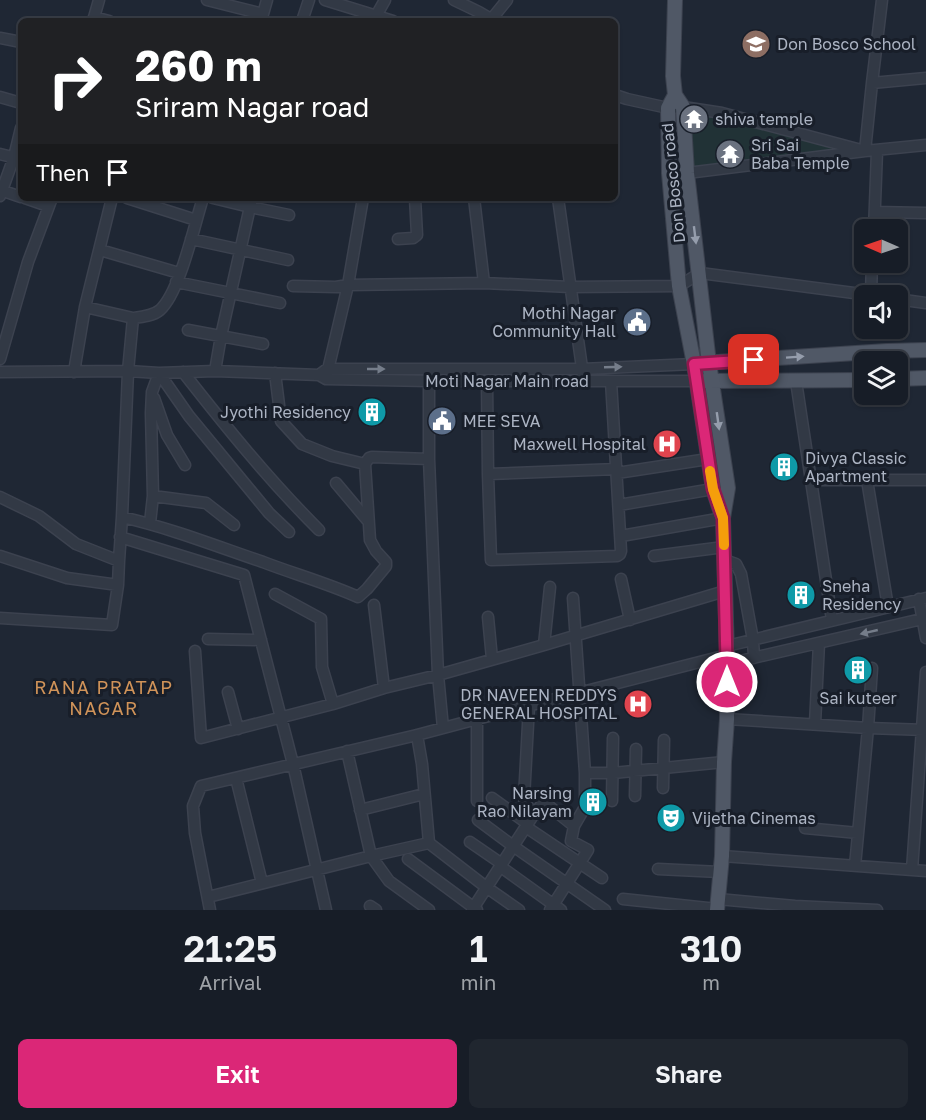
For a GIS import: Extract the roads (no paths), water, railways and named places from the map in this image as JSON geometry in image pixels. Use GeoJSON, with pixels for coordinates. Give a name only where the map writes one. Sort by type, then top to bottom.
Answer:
{"type":"FeatureCollection","features":[{"type":"Feature","properties":{"kind":"main road"},"geometry":{"type":"LineString","coordinates":[[675,0],[673,76],[679,101]]}},
{"type":"Feature","properties":{"kind":"main road","name":"Don Bosco road"},"geometry":{"type":"LineString","coordinates":[[679,101],[712,381],[728,488],[723,518],[713,489],[697,381],[679,286],[669,173],[668,108],[679,101]]}},
{"type":"Feature","properties":{"kind":"main road"},"geometry":{"type":"LineString","coordinates":[[694,364],[926,350]]}},
{"type":"Feature","properties":{"kind":"main road"},"geometry":{"type":"LineString","coordinates":[[908,379],[926,378]]}},
{"type":"Feature","properties":{"kind":"main road"},"geometry":{"type":"LineString","coordinates":[[697,381],[854,380]]}},
{"type":"Feature","properties":{"kind":"main road"},"geometry":{"type":"LineString","coordinates":[[718,906],[727,719],[723,518]]}},
{"type":"Feature","properties":{"kind":"street"},"geometry":{"type":"LineString","coordinates":[[94,18],[99,0]]}},
{"type":"Feature","properties":{"kind":"street"},"geometry":{"type":"LineString","coordinates":[[207,0],[262,18],[267,0]]}},
{"type":"Feature","properties":{"kind":"street"},"geometry":{"type":"LineString","coordinates":[[303,18],[309,0]]}},
{"type":"Feature","properties":{"kind":"street"},"geometry":{"type":"LineString","coordinates":[[325,0],[383,18]]}},
{"type":"Feature","properties":{"kind":"street"},"geometry":{"type":"LineString","coordinates":[[376,16],[385,0]]}},
{"type":"Feature","properties":{"kind":"street"},"geometry":{"type":"LineString","coordinates":[[454,0],[488,18]]}},
{"type":"Feature","properties":{"kind":"street"},"geometry":{"type":"LineString","coordinates":[[468,0],[479,12]]}},
{"type":"Feature","properties":{"kind":"street"},"geometry":{"type":"LineString","coordinates":[[493,18],[507,0]]}},
{"type":"Feature","properties":{"kind":"street"},"geometry":{"type":"LineString","coordinates":[[865,151],[882,0]]}},
{"type":"Feature","properties":{"kind":"street"},"geometry":{"type":"LineString","coordinates":[[0,38],[18,41]]}},
{"type":"Feature","properties":{"kind":"street"},"geometry":{"type":"LineString","coordinates":[[872,82],[926,78]]}},
{"type":"Feature","properties":{"kind":"street"},"geometry":{"type":"LineString","coordinates":[[618,96],[668,108]]}},
{"type":"Feature","properties":{"kind":"street"},"geometry":{"type":"LineString","coordinates":[[0,97],[18,103]]}},
{"type":"Feature","properties":{"kind":"street"},"geometry":{"type":"LineString","coordinates":[[679,101],[865,151]]}},
{"type":"Feature","properties":{"kind":"street"},"geometry":{"type":"LineString","coordinates":[[687,173],[926,145]]}},
{"type":"Feature","properties":{"kind":"street"},"geometry":{"type":"LineString","coordinates":[[875,219],[877,151]]}},
{"type":"Feature","properties":{"kind":"street"},"geometry":{"type":"LineString","coordinates":[[0,153],[18,158],[1,192],[18,196]]}},
{"type":"Feature","properties":{"kind":"street"},"geometry":{"type":"LineString","coordinates":[[74,372],[85,307],[111,201]]}},
{"type":"Feature","properties":{"kind":"street"},"geometry":{"type":"LineString","coordinates":[[136,201],[196,220]]}},
{"type":"Feature","properties":{"kind":"street"},"geometry":{"type":"LineString","coordinates":[[85,307],[133,318],[148,316],[159,311],[170,298],[178,278],[202,201]]}},
{"type":"Feature","properties":{"kind":"street"},"geometry":{"type":"LineString","coordinates":[[236,201],[251,203],[290,215]]}},
{"type":"Feature","properties":{"kind":"street"},"geometry":{"type":"LineString","coordinates":[[324,374],[348,285],[362,201]]}},
{"type":"Feature","properties":{"kind":"street"},"geometry":{"type":"LineString","coordinates":[[398,239],[413,238],[417,235],[415,201]]}},
{"type":"Feature","properties":{"kind":"street"},"geometry":{"type":"LineString","coordinates":[[474,201],[484,284]]}},
{"type":"Feature","properties":{"kind":"street"},"geometry":{"type":"LineString","coordinates":[[558,201],[584,382]]}},
{"type":"Feature","properties":{"kind":"street"},"geometry":{"type":"LineString","coordinates":[[0,359],[28,261],[50,202]]}},
{"type":"Feature","properties":{"kind":"street"},"geometry":{"type":"LineString","coordinates":[[215,371],[251,203]]}},
{"type":"Feature","properties":{"kind":"street"},"geometry":{"type":"LineString","coordinates":[[875,212],[926,213]]}},
{"type":"Feature","properties":{"kind":"street"},"geometry":{"type":"LineString","coordinates":[[191,240],[288,260]]}},
{"type":"Feature","properties":{"kind":"street"},"geometry":{"type":"LineString","coordinates":[[100,250],[231,294],[280,303]]}},
{"type":"Feature","properties":{"kind":"street"},"geometry":{"type":"LineString","coordinates":[[293,286],[484,284],[570,287],[679,286],[700,273],[854,292]]}},
{"type":"Feature","properties":{"kind":"street"},"geometry":{"type":"LineString","coordinates":[[908,301],[926,303]]}},
{"type":"Feature","properties":{"kind":"street"},"geometry":{"type":"LineString","coordinates":[[0,618],[112,625],[118,585],[128,371],[133,318]]}},
{"type":"Feature","properties":{"kind":"street"},"geometry":{"type":"LineString","coordinates":[[188,330],[263,344]]}},
{"type":"Feature","properties":{"kind":"street","name":"Moti Nagar Main road"},"geometry":{"type":"LineString","coordinates":[[324,374],[429,369],[582,369],[694,364]]}},
{"type":"Feature","properties":{"kind":"street"},"geometry":{"type":"LineString","coordinates":[[429,369],[429,459],[438,675],[443,728]]}},
{"type":"Feature","properties":{"kind":"street","name":"Moti Nagar Main road"},"geometry":{"type":"LineString","coordinates":[[0,372],[215,371],[324,374],[429,381],[697,381]]}},
{"type":"Feature","properties":{"kind":"street"},"geometry":{"type":"LineString","coordinates":[[183,372],[254,460],[319,530]]}},
{"type":"Feature","properties":{"kind":"street"},"geometry":{"type":"LineString","coordinates":[[150,523],[153,496],[152,392],[159,373]]}},
{"type":"Feature","properties":{"kind":"street"},"geometry":{"type":"LineString","coordinates":[[159,373],[189,416],[269,513],[289,532]]}},
{"type":"Feature","properties":{"kind":"street"},"geometry":{"type":"LineString","coordinates":[[274,373],[281,421],[302,444],[332,456],[365,464]]}},
{"type":"Feature","properties":{"kind":"street"},"geometry":{"type":"LineString","coordinates":[[487,381],[491,560],[617,556],[620,554],[621,536],[611,381]]}},
{"type":"Feature","properties":{"kind":"street"},"geometry":{"type":"LineString","coordinates":[[795,381],[832,620]]}},
{"type":"Feature","properties":{"kind":"street"},"geometry":{"type":"LineString","coordinates":[[152,392],[167,435],[185,465]]}},
{"type":"Feature","properties":{"kind":"street"},"geometry":{"type":"LineString","coordinates":[[122,517],[150,523],[330,585],[358,597],[386,566],[386,562],[370,540],[365,464],[372,457],[429,459]]}},
{"type":"Feature","properties":{"kind":"street"},"geometry":{"type":"LineString","coordinates":[[488,474],[617,471],[708,459]]}},
{"type":"Feature","properties":{"kind":"street"},"geometry":{"type":"LineString","coordinates":[[810,480],[926,480]]}},
{"type":"Feature","properties":{"kind":"street"},"geometry":{"type":"LineString","coordinates":[[867,480],[888,607]]}},
{"type":"Feature","properties":{"kind":"street"},"geometry":{"type":"LineString","coordinates":[[336,483],[368,521]]}},
{"type":"Feature","properties":{"kind":"street"},"geometry":{"type":"LineString","coordinates":[[619,505],[713,489]]}},
{"type":"Feature","properties":{"kind":"street"},"geometry":{"type":"LineString","coordinates":[[153,496],[206,503],[234,525]]}},
{"type":"Feature","properties":{"kind":"street"},"geometry":{"type":"LineString","coordinates":[[0,497],[39,516],[76,544],[119,561]]}},
{"type":"Feature","properties":{"kind":"street"},"geometry":{"type":"LineString","coordinates":[[621,536],[723,518]]}},
{"type":"Feature","properties":{"kind":"street"},"geometry":{"type":"LineString","coordinates":[[120,537],[244,575],[293,764],[326,910]]}},
{"type":"Feature","properties":{"kind":"street"},"geometry":{"type":"LineString","coordinates":[[654,556],[724,553],[736,564],[741,574],[754,658]]}},
{"type":"Feature","properties":{"kind":"street"},"geometry":{"type":"LineString","coordinates":[[0,556],[67,578],[118,585]]}},
{"type":"Feature","properties":{"kind":"street"},"geometry":{"type":"LineString","coordinates":[[621,579],[630,620]]}},
{"type":"Feature","properties":{"kind":"street"},"geometry":{"type":"LineString","coordinates":[[544,645],[550,587]]}},
{"type":"Feature","properties":{"kind":"street"},"geometry":{"type":"LineString","coordinates":[[195,651],[201,738],[438,675],[725,591]]}},
{"type":"Feature","properties":{"kind":"street"},"geometry":{"type":"LineString","coordinates":[[275,594],[321,619],[322,667],[333,704]]}},
{"type":"Feature","properties":{"kind":"street"},"geometry":{"type":"LineString","coordinates":[[470,842],[555,909],[588,850],[571,841],[574,826],[585,807],[581,693],[573,598]]}},
{"type":"Feature","properties":{"kind":"street"},"geometry":{"type":"LineString","coordinates":[[210,910],[195,833],[193,806],[201,786],[417,735],[581,693],[727,655],[753,640],[922,599],[926,638]]}},
{"type":"Feature","properties":{"kind":"street"},"geometry":{"type":"LineString","coordinates":[[374,605],[384,688]]}},
{"type":"Feature","properties":{"kind":"street"},"geometry":{"type":"LineString","coordinates":[[489,617],[492,659]]}},
{"type":"Feature","properties":{"kind":"street"},"geometry":{"type":"LineString","coordinates":[[727,655],[754,658],[924,619]]}},
{"type":"Feature","properties":{"kind":"street"},"geometry":{"type":"LineString","coordinates":[[208,639],[261,640]]}},
{"type":"Feature","properties":{"kind":"street"},"geometry":{"type":"LineString","coordinates":[[815,724],[819,643]]}},
{"type":"Feature","properties":{"kind":"street"},"geometry":{"type":"LineString","coordinates":[[855,866],[872,668]]}},
{"type":"Feature","properties":{"kind":"street"},"geometry":{"type":"LineString","coordinates":[[912,870],[924,730],[926,672]]}},
{"type":"Feature","properties":{"kind":"street"},"geometry":{"type":"LineString","coordinates":[[228,692],[238,729]]}},
{"type":"Feature","properties":{"kind":"street"},"geometry":{"type":"LineString","coordinates":[[529,706],[525,803],[534,814]]}},
{"type":"Feature","properties":{"kind":"street"},"geometry":{"type":"LineString","coordinates":[[477,719],[477,801]]}},
{"type":"Feature","properties":{"kind":"street"},"geometry":{"type":"LineString","coordinates":[[727,719],[924,730]]}},
{"type":"Feature","properties":{"kind":"street"},"geometry":{"type":"LineString","coordinates":[[417,735],[429,843],[519,910]]}},
{"type":"Feature","properties":{"kind":"street"},"geometry":{"type":"LineString","coordinates":[[612,801],[613,738]]}},
{"type":"Feature","properties":{"kind":"street"},"geometry":{"type":"LineString","coordinates":[[663,788],[664,741]]}},
{"type":"Feature","properties":{"kind":"street"},"geometry":{"type":"LineString","coordinates":[[635,796],[636,749]]}},
{"type":"Feature","properties":{"kind":"street"},"geometry":{"type":"LineString","coordinates":[[347,752],[371,856],[389,881],[429,910]]}},
{"type":"Feature","properties":{"kind":"street"},"geometry":{"type":"LineString","coordinates":[[585,773],[613,773],[724,762]]}},
{"type":"Feature","properties":{"kind":"street"},"geometry":{"type":"LineString","coordinates":[[236,778],[262,883]]}},
{"type":"Feature","properties":{"kind":"street"},"geometry":{"type":"LineString","coordinates":[[360,810],[424,794]]}},
{"type":"Feature","properties":{"kind":"street"},"geometry":{"type":"LineString","coordinates":[[492,798],[602,878]]}},
{"type":"Feature","properties":{"kind":"street"},"geometry":{"type":"LineString","coordinates":[[408,859],[474,909],[486,887],[544,802],[574,826]]}},
{"type":"Feature","properties":{"kind":"street"},"geometry":{"type":"LineString","coordinates":[[478,820],[605,910]]}},
{"type":"Feature","properties":{"kind":"street"},"geometry":{"type":"LineString","coordinates":[[805,828],[858,833]]}},
{"type":"Feature","properties":{"kind":"street"},"geometry":{"type":"LineString","coordinates":[[208,897],[429,843]]}},
{"type":"Feature","properties":{"kind":"street"},"geometry":{"type":"LineString","coordinates":[[722,856],[926,871]]}},
{"type":"Feature","properties":{"kind":"street"},"geometry":{"type":"LineString","coordinates":[[658,869],[720,872]]}},
{"type":"Feature","properties":{"kind":"street"},"geometry":{"type":"LineString","coordinates":[[623,899],[718,906],[877,910]]}},
{"type":"Feature","properties":{"kind":"place","name":"Don Bosco School"},"geometry":{"type":"Point","coordinates":[756,44]}},
{"type":"Feature","properties":{"kind":"place","name":"shiva temple"},"geometry":{"type":"Point","coordinates":[694,119]}},
{"type":"Feature","properties":{"kind":"place","name":"Sri Sai Baba Temple"},"geometry":{"type":"Point","coordinates":[730,154]}},
{"type":"Feature","properties":{"kind":"place","name":"Mothi Nagar Community Hall"},"geometry":{"type":"Point","coordinates":[637,322]}},
{"type":"Feature","properties":{"kind":"place","name":"Jyothi Residency"},"geometry":{"type":"Point","coordinates":[372,412]}},
{"type":"Feature","properties":{"kind":"place","name":"MEE SEVA"},"geometry":{"type":"Point","coordinates":[442,421]}},
{"type":"Feature","properties":{"kind":"place","name":"Maxwell Hospital"},"geometry":{"type":"Point","coordinates":[667,444]}},
{"type":"Feature","properties":{"kind":"place","name":"Divya Classic Apartment"},"geometry":{"type":"Point","coordinates":[784,467]}},
{"type":"Feature","properties":{"kind":"place","name":"Sneha Residency"},"geometry":{"type":"Point","coordinates":[801,595]}},
{"type":"Feature","properties":{"kind":"place","name":"Sai kuteer"},"geometry":{"type":"Point","coordinates":[858,670]}},
{"type":"Feature","properties":{"kind":"place","name":"DR NAVEEN REDDYS GENERAL HOSPITAL"},"geometry":{"type":"Point","coordinates":[638,704]}},
{"type":"Feature","properties":{"kind":"place","name":"Narsing Rao Nilayam"},"geometry":{"type":"Point","coordinates":[593,802]}},
{"type":"Feature","properties":{"kind":"place","name":"Vijetha Cinemas"},"geometry":{"type":"Point","coordinates":[671,818]}},
{"type":"Feature","properties":{"kind":"district","name":"RANA PRATAP NAGAR"},"geometry":{"type":"Point","coordinates":[104,698]}}]}
